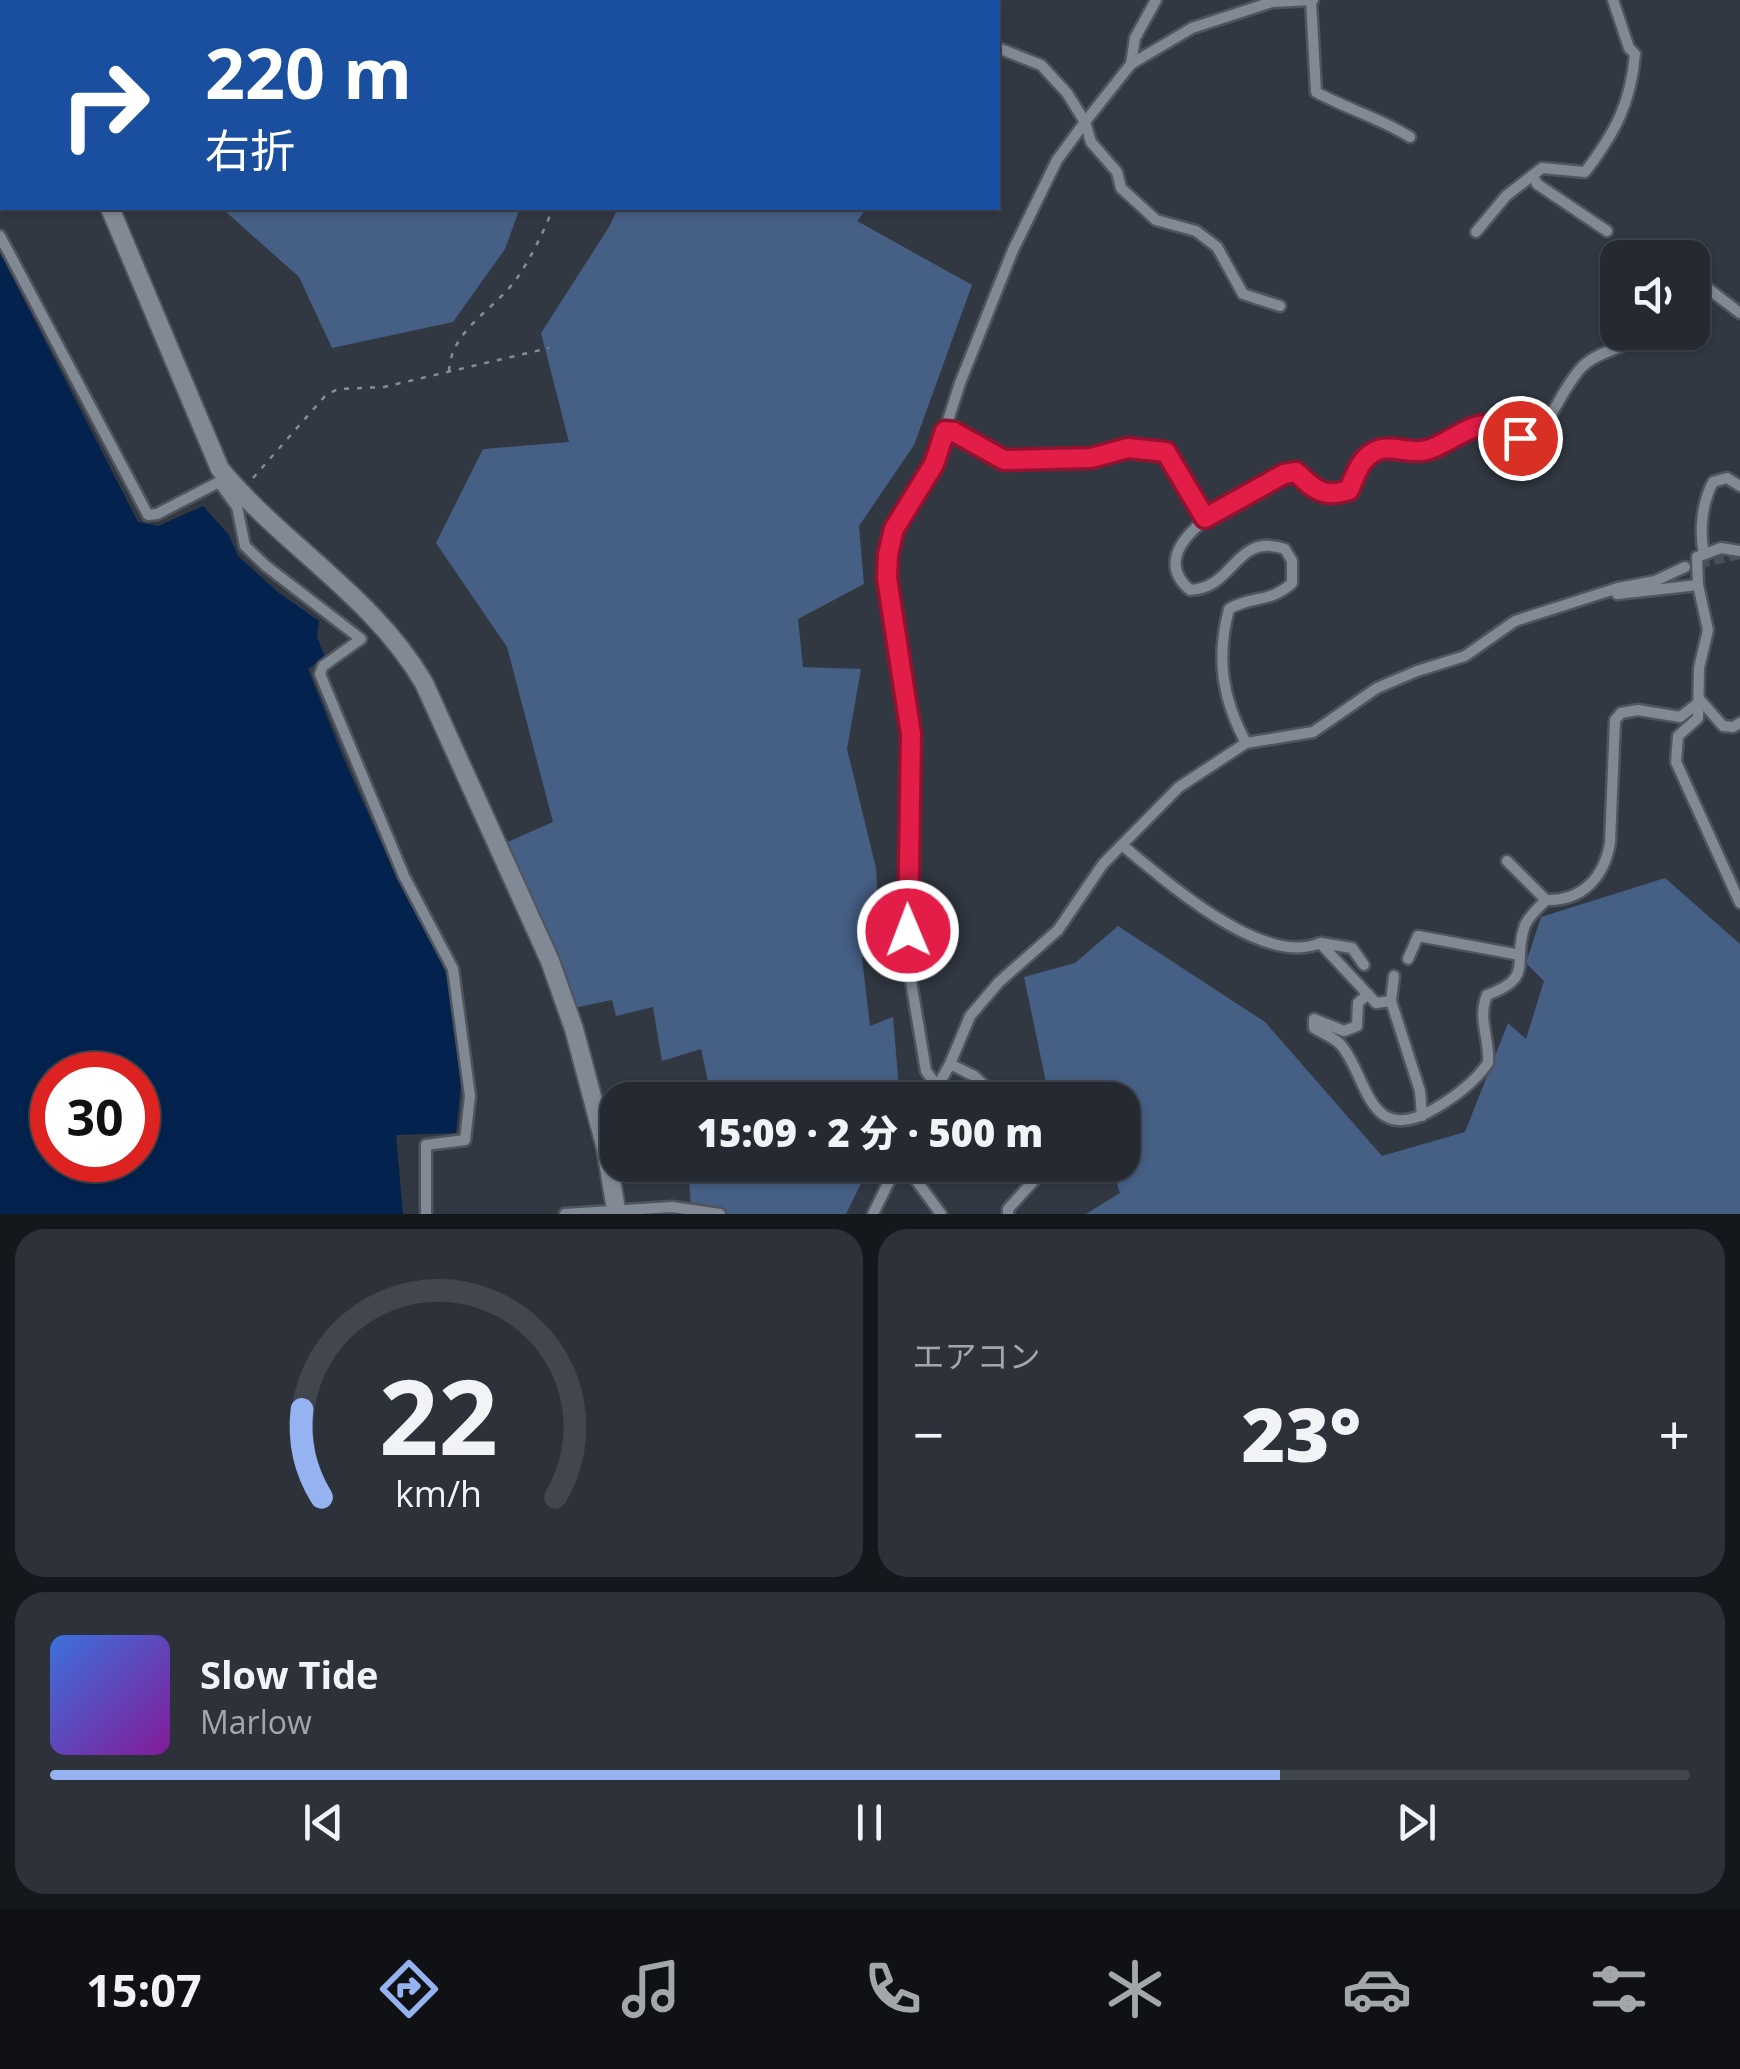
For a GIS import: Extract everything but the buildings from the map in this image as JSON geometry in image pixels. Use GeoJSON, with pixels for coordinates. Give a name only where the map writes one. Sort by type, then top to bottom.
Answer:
{"type":"FeatureCollection","features":[{"type":"Feature","properties":{"kind":"street"},"geometry":{"type":"LineString","coordinates":[[1131,64],[1135,38],[1156,0]]}},
{"type":"Feature","properties":{"kind":"street"},"geometry":{"type":"LineString","coordinates":[[934,1082],[926,1070],[910,970],[911,734],[887,578],[888,554],[894,529],[934,464],[960,383],[1013,250],[1057,160],[1131,64],[1192,28],[1272,2],[1312,0],[1316,92],[1355,113],[1381,119],[1410,137]]}},
{"type":"Feature","properties":{"kind":"street"},"geometry":{"type":"LineString","coordinates":[[1476,232],[1506,196],[1532,175],[1542,168],[1585,172],[1613,136],[1632,83],[1635,54],[1629,48],[1614,0]]}},
{"type":"Feature","properties":{"kind":"street"},"geometry":{"type":"LineString","coordinates":[[1000,49],[1041,65],[1068,93],[1085,122],[1091,142],[1117,172],[1121,188],[1156,220],[1196,231],[1217,247],[1243,294],[1280,306]]}},
{"type":"Feature","properties":{"kind":"street"},"geometry":{"type":"LineString","coordinates":[[1532,175],[1537,184],[1607,231]]}},
{"type":"Feature","properties":{"kind":"street"},"geometry":{"type":"LineString","coordinates":[[111,210],[220,469],[240,493],[369,610],[424,682],[550,961],[606,1149],[616,1210]]}},
{"type":"Feature","properties":{"kind":"street"},"geometry":{"type":"LineString","coordinates":[[0,236],[148,515],[219,482],[237,507],[245,546],[361,638],[322,666],[320,674],[404,876],[453,969],[470,1096],[465,1140],[426,1145],[426,1214]]}},
{"type":"Feature","properties":{"kind":"street"},"geometry":{"type":"LineString","coordinates":[[1710,289],[1740,313]]}},
{"type":"Feature","properties":{"kind":"street"},"geometry":{"type":"LineString","coordinates":[[1246,743],[1231,715],[1220,672],[1222,636],[1229,609],[1278,596],[1292,583],[1292,562],[1285,550],[1267,543],[1250,548],[1215,584],[1190,590],[1175,569],[1178,552],[1205,518],[1284,474],[1296,472],[1318,493],[1334,495],[1349,490],[1370,453],[1382,448],[1428,450],[1482,425],[1502,427],[1520,438],[1536,435],[1582,367],[1610,350]]}},
{"type":"Feature","properties":{"kind":"street"},"geometry":{"type":"LineString","coordinates":[[945,431],[954,432],[1004,460],[1091,458],[1128,448],[1166,452],[1205,518]]}},
{"type":"Feature","properties":{"kind":"street"},"geometry":{"type":"LineString","coordinates":[[1704,554],[1701,542],[1705,496],[1713,482],[1726,478],[1740,486]]}},
{"type":"Feature","properties":{"kind":"street"},"geometry":{"type":"LineString","coordinates":[[1740,551],[1721,548],[1698,557],[1698,585],[1708,630],[1699,668],[1701,700],[1698,718],[1678,736],[1676,762],[1740,903]]}},
{"type":"Feature","properties":{"kind":"street"},"geometry":{"type":"LineString","coordinates":[[939,1082],[970,1016],[999,982],[1058,930],[1103,864],[1179,788],[1246,743],[1313,732],[1377,688],[1465,656],[1515,621],[1618,588],[1654,582],[1685,568]]}},
{"type":"Feature","properties":{"kind":"street"},"geometry":{"type":"LineString","coordinates":[[1618,588],[1617,594],[1698,585]]}},
{"type":"Feature","properties":{"kind":"street"},"geometry":{"type":"LineString","coordinates":[[1701,700],[1723,726],[1740,723]]}},
{"type":"Feature","properties":{"kind":"street"},"geometry":{"type":"LineString","coordinates":[[1507,861],[1546,900],[1561,900],[1591,886],[1607,859],[1615,720],[1620,713],[1638,710],[1680,717],[1701,700]]}},
{"type":"Feature","properties":{"kind":"street"},"geometry":{"type":"LineString","coordinates":[[1122,845],[1214,917],[1238,930],[1305,949],[1320,943],[1352,948],[1364,964]]}},
{"type":"Feature","properties":{"kind":"street"},"geometry":{"type":"LineString","coordinates":[[1368,994],[1358,1004],[1358,1026],[1344,1031],[1314,1020],[1314,1028],[1340,1044],[1377,1111],[1394,1118],[1422,1116],[1457,1095],[1488,1064],[1490,1048],[1480,1018],[1482,1006],[1487,995],[1517,978],[1526,923],[1546,900]]}},
{"type":"Feature","properties":{"kind":"street"},"geometry":{"type":"LineString","coordinates":[[1408,959],[1418,936],[1520,956]]}},
{"type":"Feature","properties":{"kind":"street"},"geometry":{"type":"LineString","coordinates":[[1320,943],[1376,1003],[1390,1001]]}},
{"type":"Feature","properties":{"kind":"street"},"geometry":{"type":"LineString","coordinates":[[1394,976],[1390,1001],[1420,1091],[1422,1116]]}},
{"type":"Feature","properties":{"kind":"street"},"geometry":{"type":"LineString","coordinates":[[950,1064],[980,1082]]}},
{"type":"Feature","properties":{"kind":"street"},"geometry":{"type":"LineString","coordinates":[[873,1214],[888,1182]]}},
{"type":"Feature","properties":{"kind":"street"},"geometry":{"type":"LineString","coordinates":[[917,1182],[941,1214]]}},
{"type":"Feature","properties":{"kind":"street"},"geometry":{"type":"LineString","coordinates":[[1008,1214],[1008,1209],[1033,1182]]}},
{"type":"Feature","properties":{"kind":"street"},"geometry":{"type":"LineString","coordinates":[[565,1214],[691,1207],[720,1214]]}},
{"type":"Feature","properties":{"kind":"path"},"geometry":{"type":"LineString","coordinates":[[449,371],[450,354],[468,328],[516,280],[553,210]]}},
{"type":"Feature","properties":{"kind":"path"},"geometry":{"type":"LineString","coordinates":[[240,493],[326,395],[338,389],[384,386],[548,348]]}},
{"type":"Feature","properties":{"kind":"shaded area"},"geometry":{"type":"Polygon","coordinates":[[[220,210],[519,210],[505,249],[453,322],[332,348],[299,277],[220,210]]]}},
{"type":"Feature","properties":{"kind":"shaded area"},"geometry":{"type":"Polygon","coordinates":[[[617,210],[865,210],[857,221],[972,285],[914,445],[859,526],[864,584],[798,619],[803,667],[861,669],[847,749],[876,868],[880,937],[862,958],[870,1026],[893,1017],[898,1082],[708,1082],[701,1049],[662,1061],[653,1007],[616,1016],[612,1000],[573,1008],[503,844],[553,822],[507,647],[436,543],[483,449],[569,442],[541,333],[617,210]]]}},
{"type":"Feature","properties":{"kind":"shaded area"},"geometry":{"type":"Polygon","coordinates":[[[0,253],[138,522],[158,526],[203,506],[229,535],[238,556],[279,593],[319,621],[317,637],[325,657],[308,669],[396,876],[449,978],[461,1085],[456,1133],[396,1135],[403,1214],[0,1214],[0,253]]]}},
{"type":"Feature","properties":{"kind":"shaded area"},"geometry":{"type":"Polygon","coordinates":[[[1665,878],[1740,944],[1740,1214],[1086,1214],[1120,1193],[1116,1182],[1140,1182],[1140,1082],[1046,1082],[1024,977],[1075,963],[1118,926],[1265,1022],[1382,1156],[1465,1132],[1508,1023],[1526,1039],[1544,981],[1526,963],[1541,917],[1665,878]]]}},
{"type":"Feature","properties":{"kind":"shaded area"},"geometry":{"type":"Polygon","coordinates":[[[689,1182],[862,1182],[846,1214],[717,1214],[691,1206],[689,1182]]]}},
{"type":"Feature","properties":{"kind":"tunnel"},"geometry":{"type":"LineString","coordinates":[[1685,567],[1740,554]]}},
{"type":"Feature","properties":{"kind":"route"},"geometry":{"type":"LineString","coordinates":[[908,931],[911,734],[887,578],[888,554],[894,529],[934,464],[945,431],[954,432],[1004,460],[1091,458],[1128,448],[1166,452],[1205,518],[1284,474],[1296,472],[1318,493],[1334,495],[1349,490],[1370,453],[1382,448],[1428,450],[1482,425],[1502,427],[1520,438]]}}]}
